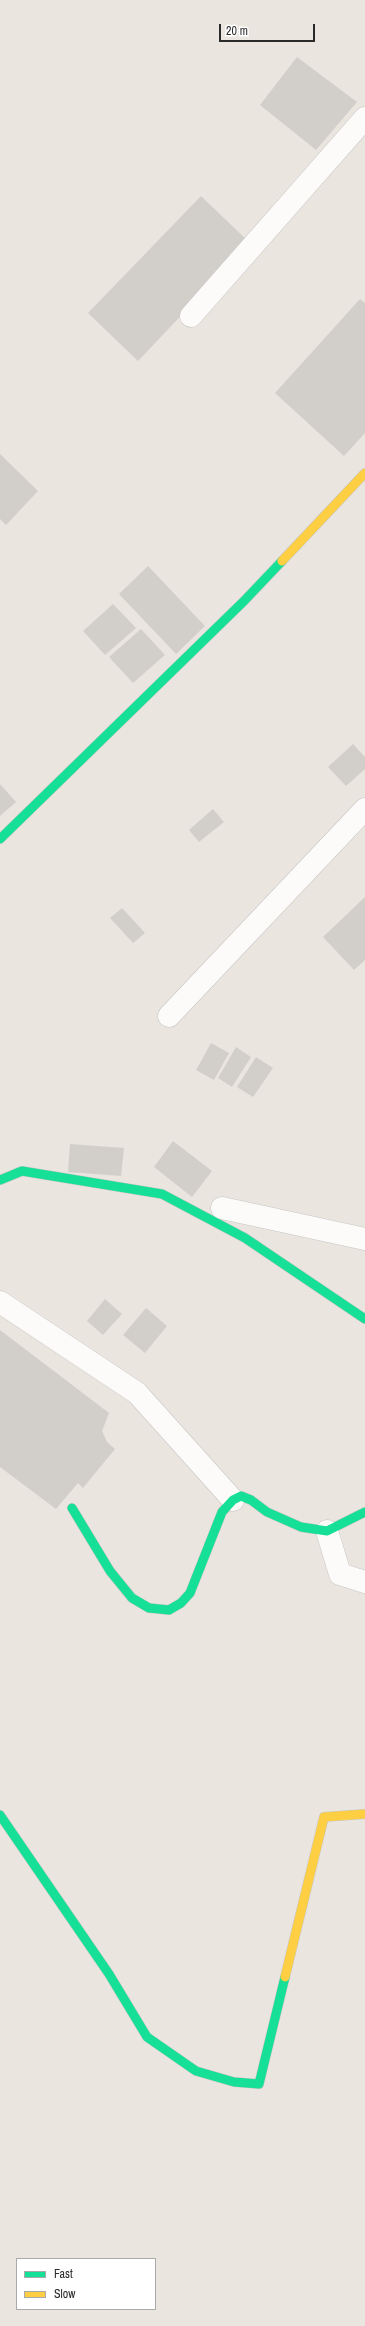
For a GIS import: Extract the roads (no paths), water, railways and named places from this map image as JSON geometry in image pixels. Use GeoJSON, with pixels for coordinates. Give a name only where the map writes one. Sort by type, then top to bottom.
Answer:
{"type":"FeatureCollection","features":[{"type":"Feature","properties":{"kind":"street"},"geometry":{"type":"LineString","coordinates":[[191,316],[365,118]]}},
{"type":"Feature","properties":{"kind":"street"},"geometry":{"type":"LineString","coordinates":[[0,839],[244,601],[365,473]]}},
{"type":"Feature","properties":{"kind":"street"},"geometry":{"type":"LineString","coordinates":[[169,1016],[365,809]]}},
{"type":"Feature","properties":{"kind":"street"},"geometry":{"type":"LineString","coordinates":[[0,1180],[22,1171],[162,1194],[245,1238],[365,1320]]}},
{"type":"Feature","properties":{"kind":"street"},"geometry":{"type":"LineString","coordinates":[[222,1208],[365,1239]]}},
{"type":"Feature","properties":{"kind":"street"},"geometry":{"type":"LineString","coordinates":[[0,1302],[137,1393],[233,1500]]}},
{"type":"Feature","properties":{"kind":"street"},"geometry":{"type":"LineString","coordinates":[[72,1508],[110,1571],[132,1598],[149,1608],[169,1610],[181,1603],[190,1593],[222,1512],[233,1500],[241,1496],[251,1500],[267,1512],[301,1527],[327,1531],[365,1512]]}},
{"type":"Feature","properties":{"kind":"street"},"geometry":{"type":"LineString","coordinates":[[327,1531],[340,1574],[365,1582]]}},
{"type":"Feature","properties":{"kind":"street"},"geometry":{"type":"LineString","coordinates":[[0,1815],[109,1974],[147,2037],[196,2071],[234,2082],[259,2084],[324,1816],[365,1814]]}}]}
